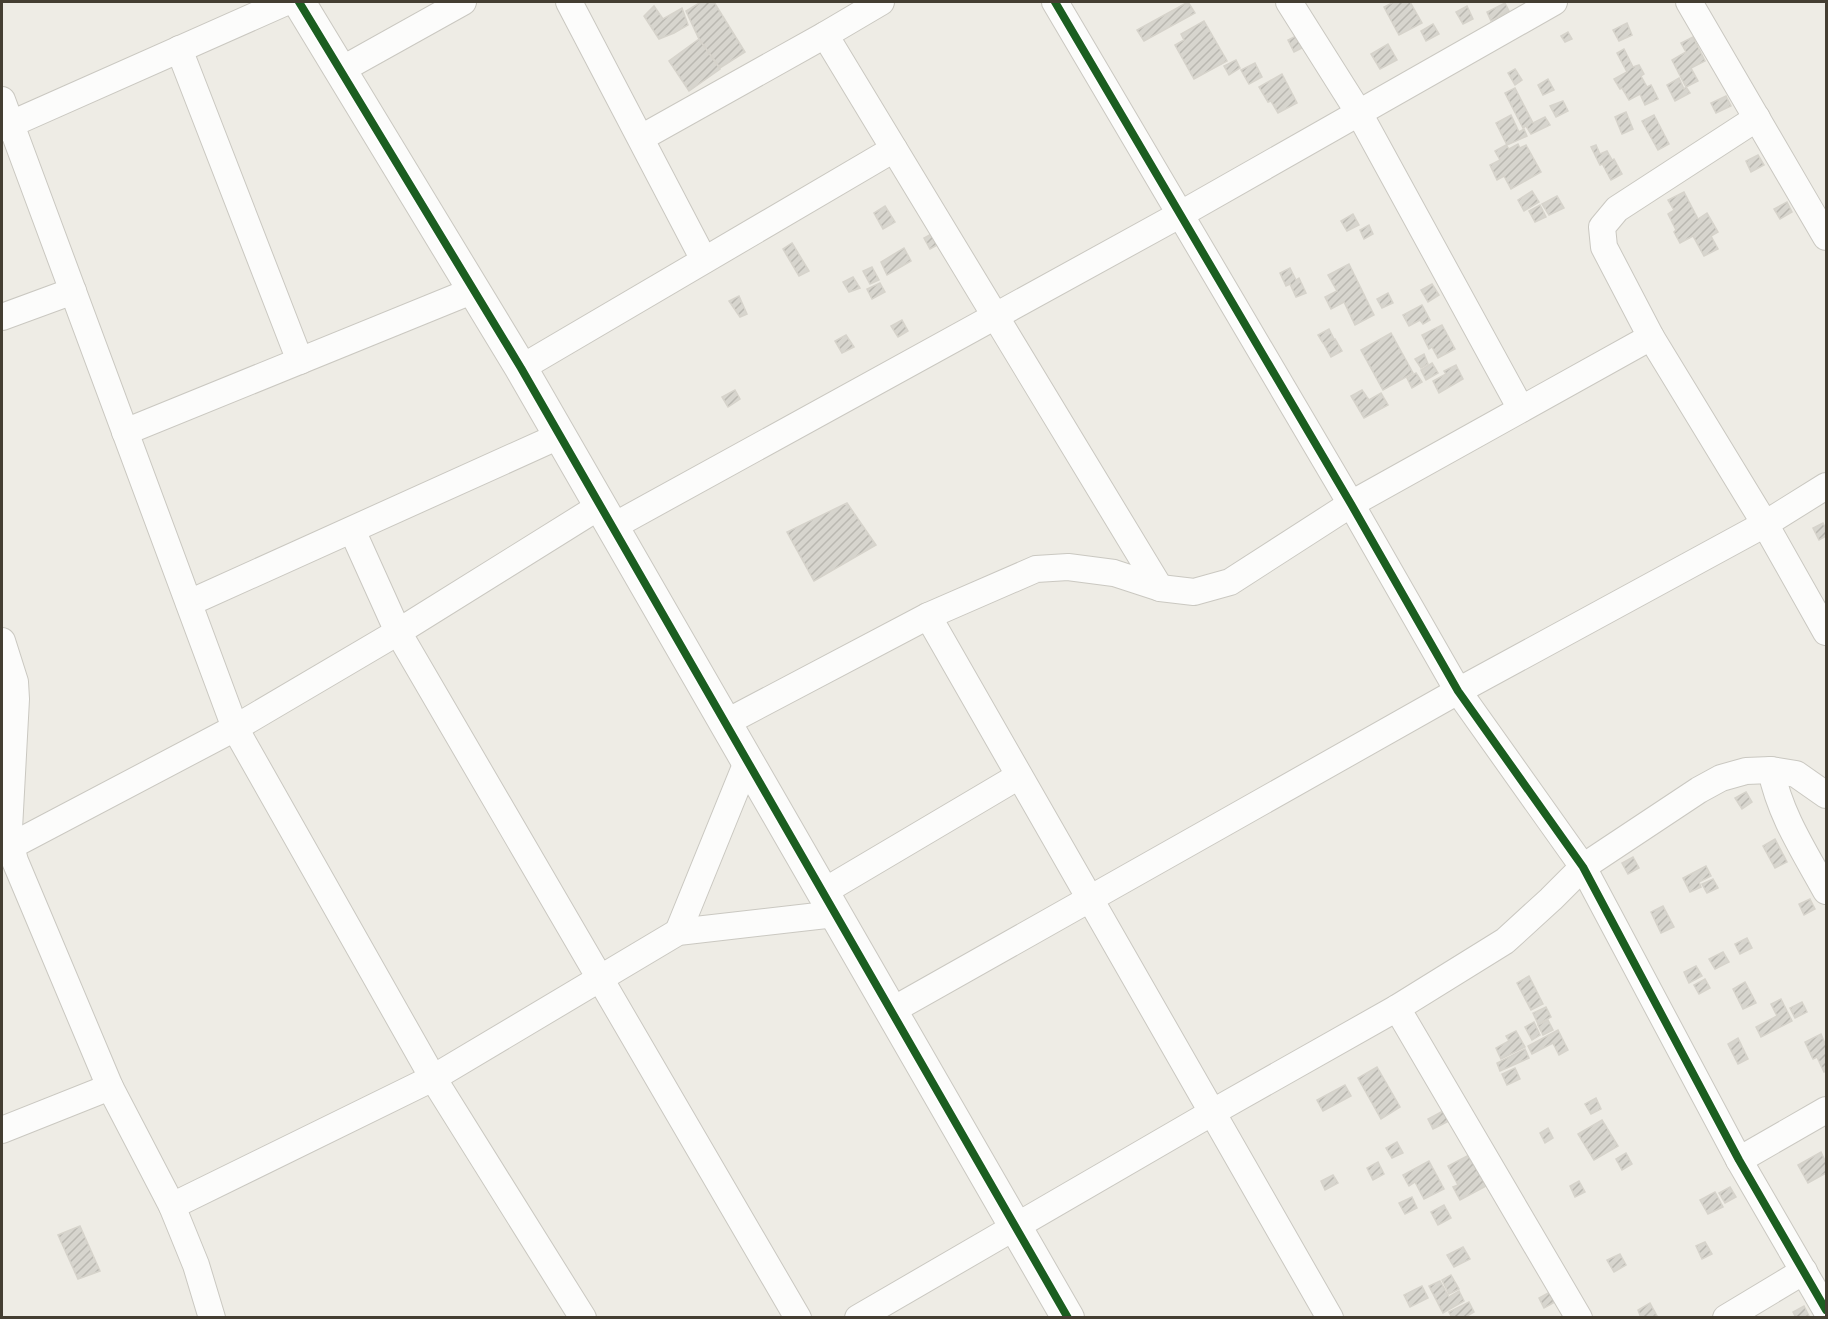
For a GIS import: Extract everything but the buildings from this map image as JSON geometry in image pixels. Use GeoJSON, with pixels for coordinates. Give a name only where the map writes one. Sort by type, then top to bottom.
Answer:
{"type":"FeatureCollection","features":[{"type":"Feature","properties":{"kind":"street"},"geometry":{"type":"LineString","coordinates":[[6,126],[286,2]]}},
{"type":"Feature","properties":{"kind":"street"},"geometry":{"type":"LineString","coordinates":[[299,2],[521,368],[1068,1317]]}},
{"type":"Feature","properties":{"kind":"street"},"geometry":{"type":"LineString","coordinates":[[340,70],[463,2]]}},
{"type":"Feature","properties":{"kind":"street"},"geometry":{"type":"LineString","coordinates":[[569,2],[704,260]]}},
{"type":"Feature","properties":{"kind":"street"},"geometry":{"type":"LineString","coordinates":[[641,138],[881,2]]}},
{"type":"Feature","properties":{"kind":"street"},"geometry":{"type":"LineString","coordinates":[[1055,2],[1352,504],[1458,691],[1583,867],[1739,1160],[1827,1310]]}},
{"type":"Feature","properties":{"kind":"street"},"geometry":{"type":"LineString","coordinates":[[1289,2],[1359,113],[1521,409]]}},
{"type":"Feature","properties":{"kind":"street"},"geometry":{"type":"LineString","coordinates":[[11,846],[235,728],[398,632],[606,517],[995,316],[1181,214],[1554,2]]}},
{"type":"Feature","properties":{"kind":"street"},"geometry":{"type":"LineString","coordinates":[[1689,2],[1827,237]]}},
{"type":"Feature","properties":{"kind":"street"},"geometry":{"type":"LineString","coordinates":[[825,35],[1160,588]]}},
{"type":"Feature","properties":{"kind":"street"},"geometry":{"type":"LineString","coordinates":[[179,49],[300,361]]}},
{"type":"Feature","properties":{"kind":"street"},"geometry":{"type":"LineString","coordinates":[[2,100],[6,126],[73,291],[235,728],[433,1078],[583,1317]]}},
{"type":"Feature","properties":{"kind":"street"},"geometry":{"type":"LineString","coordinates":[[1757,118],[1617,209],[1602,227],[1604,247],[1651,337],[1765,524],[1827,632]]}},
{"type":"Feature","properties":{"kind":"street"},"geometry":{"type":"LineString","coordinates":[[521,368],[894,149]]}},
{"type":"Feature","properties":{"kind":"street"},"geometry":{"type":"LineString","coordinates":[[125,432],[474,290]]}},
{"type":"Feature","properties":{"kind":"street"},"geometry":{"type":"LineString","coordinates":[[2,317],[73,291]]}},
{"type":"Feature","properties":{"kind":"street"},"geometry":{"type":"LineString","coordinates":[[725,723],[928,616],[1036,569],[1068,567],[1114,573],[1160,588],[1194,592],[1230,582],[1352,504],[1651,337]]}},
{"type":"Feature","properties":{"kind":"street"},"geometry":{"type":"LineString","coordinates":[[189,603],[559,436]]}},
{"type":"Feature","properties":{"kind":"street"},"geometry":{"type":"LineString","coordinates":[[891,1011],[1458,691],[1765,524],[1827,486]]}},
{"type":"Feature","properties":{"kind":"street"},"geometry":{"type":"LineString","coordinates":[[352,530],[398,632],[798,1317]]}},
{"type":"Feature","properties":{"kind":"street"},"geometry":{"type":"LineString","coordinates":[[928,616],[1330,1317]]}},
{"type":"Feature","properties":{"kind":"street"},"geometry":{"type":"LineString","coordinates":[[2,640],[8,685],[16,699],[9,829],[15,861],[110,1087],[172,1206],[196,1265],[212,1317]]}},
{"type":"Feature","properties":{"kind":"street"},"geometry":{"type":"LineString","coordinates":[[678,932],[747,762]]}},
{"type":"Feature","properties":{"kind":"street"},"geometry":{"type":"LineString","coordinates":[[1771,770],[1781,808],[1827,891]]}},
{"type":"Feature","properties":{"kind":"street"},"geometry":{"type":"LineString","coordinates":[[858,1317],[1396,1008],[1505,941],[1583,867],[1699,790],[1721,778],[1746,771],[1771,770],[1796,774],[1827,795]]}},
{"type":"Feature","properties":{"kind":"street"},"geometry":{"type":"LineString","coordinates":[[172,1206],[433,1078],[678,932],[829,904],[1020,776]]}},
{"type":"Feature","properties":{"kind":"street"},"geometry":{"type":"LineString","coordinates":[[1396,1008],[1579,1317]]}},
{"type":"Feature","properties":{"kind":"street"},"geometry":{"type":"LineString","coordinates":[[2,1130],[110,1087]]}},
{"type":"Feature","properties":{"kind":"street"},"geometry":{"type":"LineString","coordinates":[[1739,1160],[1827,1110]]}},
{"type":"Feature","properties":{"kind":"street"},"geometry":{"type":"LineString","coordinates":[[1726,1317],[1804,1271]]}},
{"type":"Feature","properties":{"kind":"cycle path"},"geometry":{"type":"LineString","coordinates":[[299,2],[521,368],[1068,1318]]}},
{"type":"Feature","properties":{"kind":"cycle path"},"geometry":{"type":"LineString","coordinates":[[1055,2],[1351,504],[1458,691],[1583,867],[1739,1160],[1826,1310]]}}]}
